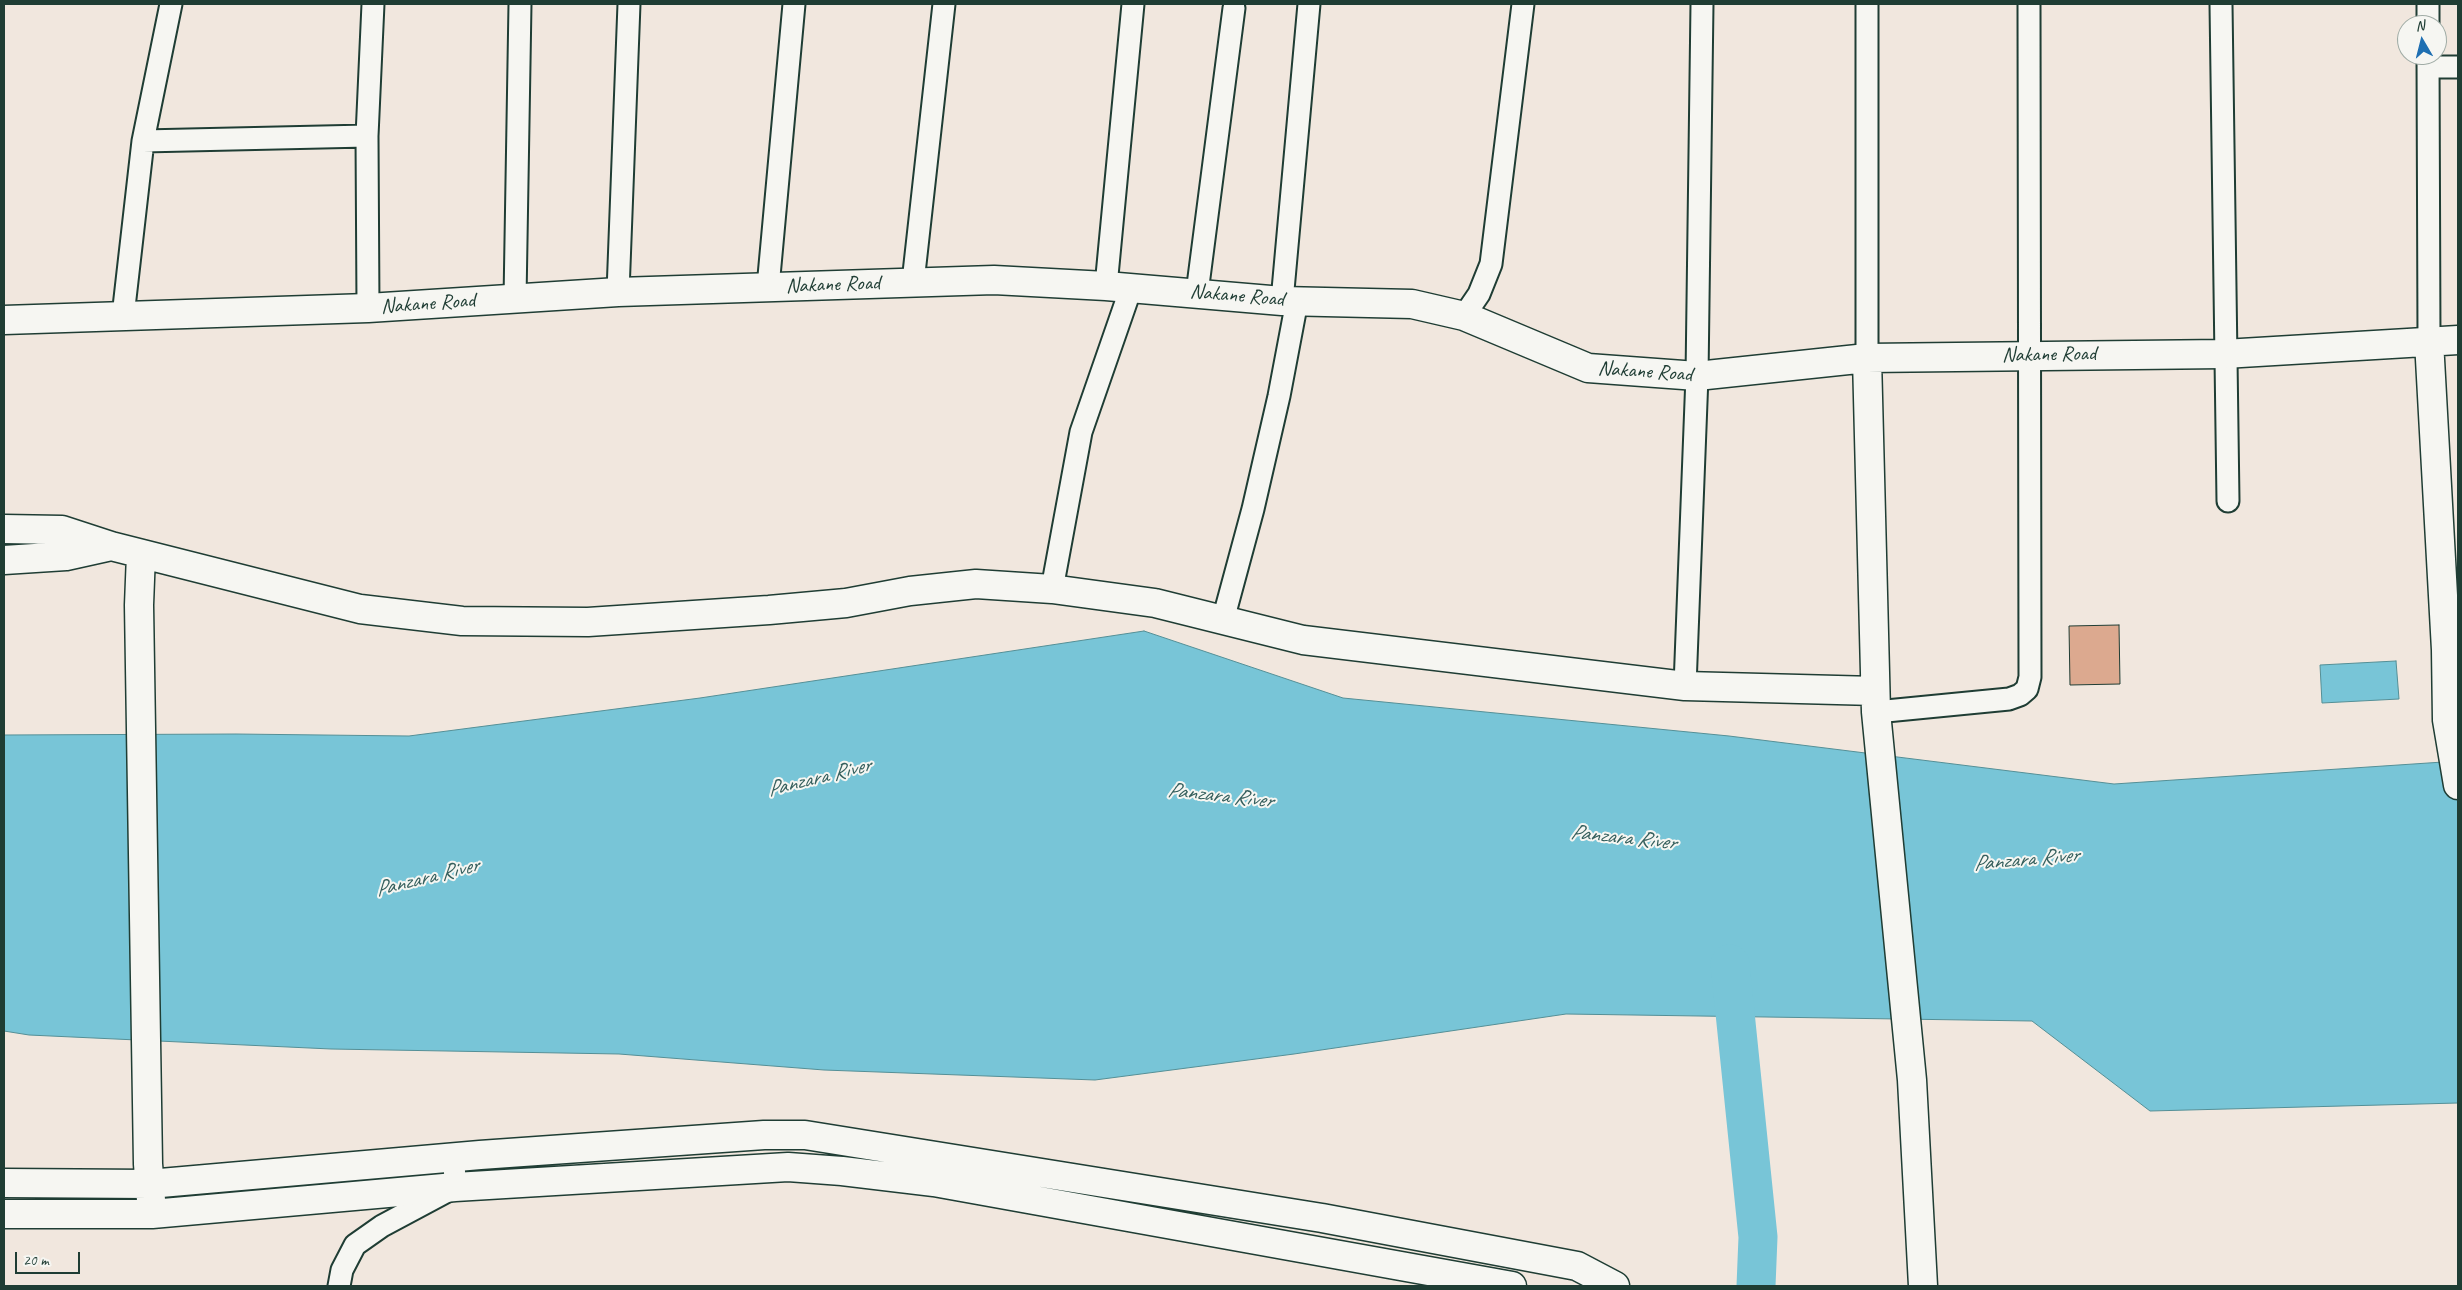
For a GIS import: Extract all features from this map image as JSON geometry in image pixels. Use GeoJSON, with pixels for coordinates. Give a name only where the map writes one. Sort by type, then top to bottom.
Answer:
{"type":"FeatureCollection","features":[{"type":"Feature","properties":{"kind":"street"},"geometry":{"type":"LineString","coordinates":[[123,316],[143,141],[171,4]]}},
{"type":"Feature","properties":{"kind":"street"},"geometry":{"type":"LineString","coordinates":[[368,308],[367,136],[373,4]]}},
{"type":"Feature","properties":{"kind":"street"},"geometry":{"type":"LineString","coordinates":[[515,298],[520,4]]}},
{"type":"Feature","properties":{"kind":"street"},"geometry":{"type":"LineString","coordinates":[[618,292],[629,4]]}},
{"type":"Feature","properties":{"kind":"street"},"geometry":{"type":"LineString","coordinates":[[768,287],[794,4]]}},
{"type":"Feature","properties":{"kind":"street"},"geometry":{"type":"LineString","coordinates":[[914,282],[944,4]]}},
{"type":"Feature","properties":{"kind":"street"},"geometry":{"type":"LineString","coordinates":[[1052,589],[1081,432],[1118,287],[1133,4]]}},
{"type":"Feature","properties":{"kind":"street"},"geometry":{"type":"LineString","coordinates":[[1223,620],[1253,509],[1279,396],[1290,301],[1309,4]]}},
{"type":"Feature","properties":{"kind":"street"},"geometry":{"type":"LineString","coordinates":[[1464,316],[1478,294],[1491,264],[1523,4]]}},
{"type":"Feature","properties":{"kind":"street"},"geometry":{"type":"LineString","coordinates":[[1686,686],[1697,376],[1702,4]]}},
{"type":"Feature","properties":{"kind":"street"},"geometry":{"type":"LineString","coordinates":[[1867,4],[1867,358],[1876,702],[1878,740],[1912,1080],[1923,1286]]}},
{"type":"Feature","properties":{"kind":"street"},"geometry":{"type":"LineString","coordinates":[[4,529],[62,530],[141,554],[360,609],[462,621],[588,622],[769,610],[846,603],[910,591],[976,584],[1052,589],[1155,603],[1303,640],[1686,686],[1876,702],[2009,699],[2020,696],[2027,689],[2030,677],[2029,4]]}},
{"type":"Feature","properties":{"kind":"street"},"geometry":{"type":"LineString","coordinates":[[2221,4],[2224,354],[2228,501]]}},
{"type":"Feature","properties":{"kind":"street"},"geometry":{"type":"LineString","coordinates":[[1197,293],[1234,8]]}},
{"type":"Feature","properties":{"kind":"street"},"geometry":{"type":"LineString","coordinates":[[2428,65],[2429,341],[2452,650],[2447,720],[2458,785]]}},
{"type":"Feature","properties":{"kind":"street"},"geometry":{"type":"LineString","coordinates":[[143,141],[367,136]]}},
{"type":"Feature","properties":{"kind":"street","name":"Nakane Road"},"geometry":{"type":"LineString","coordinates":[[4,320],[368,308],[618,292],[994,280],[1118,287],[1290,301],[1412,304],[1464,316],[1588,368],[1697,376],[1867,358],[2224,354],[2458,340]]}},
{"type":"Feature","properties":{"kind":"street"},"geometry":{"type":"LineString","coordinates":[[4,560],[66,556],[111,546]]}},
{"type":"Feature","properties":{"kind":"street"},"geometry":{"type":"LineString","coordinates":[[141,554],[139,605],[148,1174],[152,1214]]}},
{"type":"Feature","properties":{"kind":"street"},"geometry":{"type":"LineString","coordinates":[[4,1183],[454,1158],[764,1135],[805,1135],[1322,1218],[1548,1260],[1577,1266],[1615,1286]]}},
{"type":"Feature","properties":{"kind":"street"},"geometry":{"type":"LineString","coordinates":[[454,1158],[455,1187]]}},
{"type":"Feature","properties":{"kind":"street"},"geometry":{"type":"LineString","coordinates":[[4,1214],[152,1214],[455,1187],[788,1167],[842,1171],[934,1182],[1512,1286]]}},
{"type":"Feature","properties":{"kind":"street"},"geometry":{"type":"LineString","coordinates":[[338,1286],[342,1270],[355,1245],[382,1226],[455,1187]]}},
{"type":"Feature","properties":{"kind":"water","name":"Panzara River"},"geometry":{"type":"Polygon","coordinates":[[[1144,631],[1343,698],[1729,736],[2114,784],[2458,761],[2458,1103],[2150,1111],[2032,1021],[1566,1014],[1294,1054],[1095,1080],[824,1070],[619,1054],[331,1049],[29,1035],[4,1031],[4,735],[236,734],[409,736],[700,698],[1144,631]]]}},
{"type":"Feature","properties":{"kind":"water"},"geometry":{"type":"Polygon","coordinates":[[[2396,661],[2399,699],[2322,703],[2320,665],[2396,661]]]}},
{"type":"Feature","properties":{"kind":"building"},"geometry":{"type":"Polygon","coordinates":[[[2119,625],[2120,684],[2070,685],[2069,626],[2119,625]]]}},
{"type":"Feature","properties":{"kind":"waterway"},"geometry":{"type":"LineString","coordinates":[[1730,964],[1758,1237],[1756,1286]]}}]}
